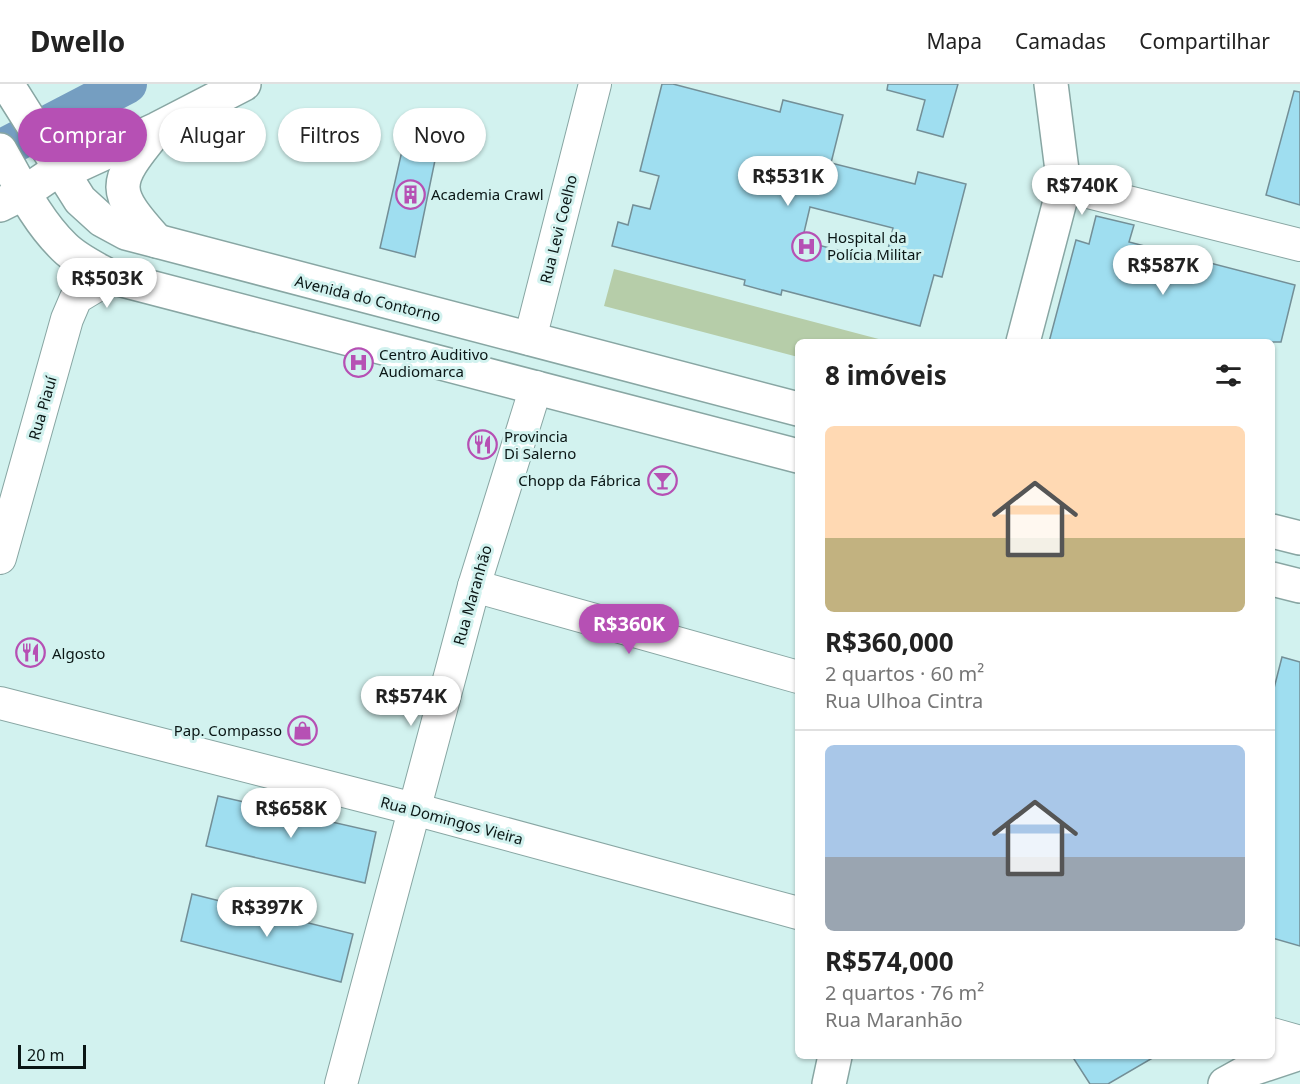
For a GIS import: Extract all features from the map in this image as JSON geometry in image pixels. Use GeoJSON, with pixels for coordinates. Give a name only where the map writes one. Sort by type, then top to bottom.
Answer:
{"type":"FeatureCollection","features":[{"type":"Feature","properties":{"kind":"main road"},"geometry":{"type":"LineString","coordinates":[[14,194],[56,164],[81,164],[158,129],[244,84]]}},
{"type":"Feature","properties":{"kind":"main road"},"geometry":{"type":"LineString","coordinates":[[1024,339],[1064,186],[1051,84]]}},
{"type":"Feature","properties":{"kind":"main road","name":"Avenida do Contorno"},"geometry":{"type":"LineString","coordinates":[[12,92],[80,200],[102,220],[126,233],[160,244],[795,408]]}},
{"type":"Feature","properties":{"kind":"main road"},"geometry":{"type":"LineString","coordinates":[[158,129],[129,163],[123,198],[128,208],[160,244]]}},
{"type":"Feature","properties":{"kind":"main road"},"geometry":{"type":"LineString","coordinates":[[0,150],[14,194],[65,249],[111,277],[795,455]]}},
{"type":"Feature","properties":{"kind":"main road"},"geometry":{"type":"LineString","coordinates":[[494,376],[516,369],[528,354],[530,339]]}},
{"type":"Feature","properties":{"kind":"main road"},"geometry":{"type":"LineString","coordinates":[[536,387],[545,363],[554,355],[569,350]]}},
{"type":"Feature","properties":{"kind":"main road"},"geometry":{"type":"LineString","coordinates":[[1275,532],[1300,538]]}},
{"type":"Feature","properties":{"kind":"main road"},"geometry":{"type":"LineString","coordinates":[[1275,580],[1300,586]]}},
{"type":"Feature","properties":{"kind":"main road"},"geometry":{"type":"LineString","coordinates":[[1225,1084],[1251,1069],[1300,1053]]}},
{"type":"Feature","properties":{"kind":"main road"},"geometry":{"type":"LineString","coordinates":[[829,1084],[835,1059]]}},
{"type":"Feature","properties":{"kind":"street","name":"Rua Levi Coelho"},"geometry":{"type":"LineString","coordinates":[[530,339],[595,84]]}},
{"type":"Feature","properties":{"kind":"street"},"geometry":{"type":"LineString","coordinates":[[1064,186],[1300,245]]}},
{"type":"Feature","properties":{"kind":"street","name":"Rua Piauí"},"geometry":{"type":"LineString","coordinates":[[0,558],[67,319],[76,298],[111,277]]}},
{"type":"Feature","properties":{"kind":"street","name":"Rua Maranhão"},"geometry":{"type":"LineString","coordinates":[[342,1084],[474,586],[536,387]]}},
{"type":"Feature","properties":{"kind":"street"},"geometry":{"type":"LineString","coordinates":[[474,586],[795,676]]}},
{"type":"Feature","properties":{"kind":"street","name":"Rua Domingos Vieira"},"geometry":{"type":"LineString","coordinates":[[0,703],[414,809],[795,912]]}},
{"type":"Feature","properties":{"kind":"street"},"geometry":{"type":"LineString","coordinates":[[1275,1036],[1300,1042]]}},
{"type":"Feature","properties":{"kind":"green space"},"geometry":{"type":"Polygon","coordinates":[[[614,269],[879,339],[795,339],[795,356],[604,306],[614,269]]]}},
{"type":"Feature","properties":{"kind":"building"},"geometry":{"type":"Polygon","coordinates":[[[662,84],[673,84],[780,112],[783,100],[843,115],[831,163],[915,184],[918,172],[966,184],[942,277],[934,275],[920,326],[782,290],[781,295],[744,285],[745,280],[612,246],[618,222],[628,225],[633,205],[650,209],[659,176],[640,171],[662,84]],[[810,207],[802,241],[885,262],[893,228],[810,207]]]}},
{"type":"Feature","properties":{"kind":"building"},"geometry":{"type":"Polygon","coordinates":[[[888,84],[958,84],[943,137],[917,130],[925,100],[887,90],[888,84]]]}},
{"type":"Feature","properties":{"kind":"building"},"geometry":{"type":"Polygon","coordinates":[[[1294,91],[1300,92],[1300,205],[1266,195],[1294,91]]]}},
{"type":"Feature","properties":{"kind":"building","name":"Academia Crawl"},"geometry":{"type":"Polygon","coordinates":[[[399,162],[435,162],[415,257],[380,248],[399,162]]]}},
{"type":"Feature","properties":{"kind":"building"},"geometry":{"type":"Polygon","coordinates":[[[1096,216],[1134,225],[1129,242],[1295,285],[1281,342],[1275,342],[1275,339],[1050,339],[1076,240],[1089,244],[1096,216]]]}},
{"type":"Feature","properties":{"kind":"building"},"geometry":{"type":"Polygon","coordinates":[[[1282,657],[1300,662],[1300,946],[1275,939],[1275,684],[1282,657]]]}},
{"type":"Feature","properties":{"kind":"building"},"geometry":{"type":"Polygon","coordinates":[[[218,796],[376,832],[365,883],[206,846],[218,796]]]}},
{"type":"Feature","properties":{"kind":"building"},"geometry":{"type":"Polygon","coordinates":[[[192,894],[353,934],[341,982],[181,941],[192,894]]]}},
{"type":"Feature","properties":{"kind":"building"},"geometry":{"type":"Polygon","coordinates":[[[1074,1059],[1151,1059],[1108,1084],[1090,1084],[1074,1059]]]}},
{"type":"Feature","properties":{"kind":"waterway"},"geometry":{"type":"LineString","coordinates":[[0,150],[127,84]]}},
{"type":"Feature","properties":{"kind":"place","name":"Academia Crawl"},"geometry":{"type":"Point","coordinates":[410,194]}},
{"type":"Feature","properties":{"kind":"place","name":"Hospital da Polícia Militar"},"geometry":{"type":"Point","coordinates":[806,246]}},
{"type":"Feature","properties":{"kind":"place","name":"Centro Auditivo Audiomarca"},"geometry":{"type":"Point","coordinates":[358,363]}},
{"type":"Feature","properties":{"kind":"place","name":"Provincia Di Salerno"},"geometry":{"type":"Point","coordinates":[483,445]}},
{"type":"Feature","properties":{"kind":"place","name":"Chopp da Fábrica"},"geometry":{"type":"Point","coordinates":[662,480]}},
{"type":"Feature","properties":{"kind":"place","name":"Algosto"},"geometry":{"type":"Point","coordinates":[31,653]}},
{"type":"Feature","properties":{"kind":"place","name":"Pap. Compasso"},"geometry":{"type":"Point","coordinates":[303,730]}}]}
